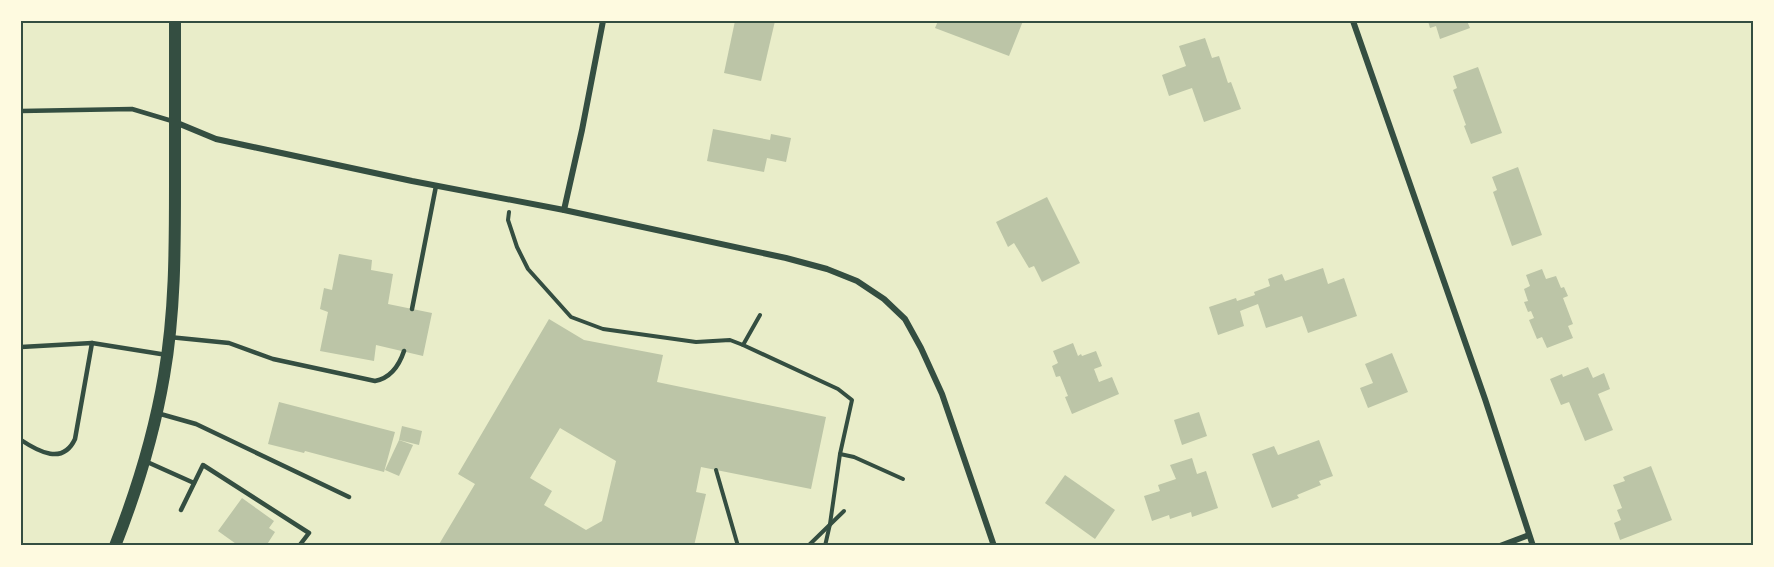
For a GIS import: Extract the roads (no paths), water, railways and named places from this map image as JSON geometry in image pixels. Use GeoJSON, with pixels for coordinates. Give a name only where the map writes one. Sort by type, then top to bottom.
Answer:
{"type":"FeatureCollection","features":[{"type":"Feature","properties":{"kind":"main road"},"geometry":{"type":"LineString","coordinates":[[115,546],[145,461],[157,413],[173,304],[175,21]]}},
{"type":"Feature","properties":{"kind":"street"},"geometry":{"type":"LineString","coordinates":[[564,210],[603,21]]}},
{"type":"Feature","properties":{"kind":"street"},"geometry":{"type":"LineString","coordinates":[[1353,21],[1485,399],[1533,546]]}},
{"type":"Feature","properties":{"kind":"street"},"geometry":{"type":"LineString","coordinates":[[175,122],[216,138],[786,258],[827,269],[858,281],[884,299],[905,319],[921,348],[938,385],[994,546]]}},
{"type":"Feature","properties":{"kind":"street"},"geometry":{"type":"LineString","coordinates":[[1500,546],[1529,535]]}},
{"type":"Feature","properties":{"kind":"lane"},"geometry":{"type":"LineString","coordinates":[[21,111],[132,109],[175,122]]}},
{"type":"Feature","properties":{"kind":"lane"},"geometry":{"type":"LineString","coordinates":[[412,309],[436,186]]}},
{"type":"Feature","properties":{"kind":"lane"},"geometry":{"type":"LineString","coordinates":[[169,337],[229,343],[273,358],[375,381],[383,380],[391,374],[404,351]]}},
{"type":"Feature","properties":{"kind":"lane"},"geometry":{"type":"LineString","coordinates":[[21,440],[46,453],[60,454],[69,449],[75,439],[92,343]]}},
{"type":"Feature","properties":{"kind":"lane"},"geometry":{"type":"LineString","coordinates":[[21,347],[92,343],[167,355]]}},
{"type":"Feature","properties":{"kind":"lane"},"geometry":{"type":"LineString","coordinates":[[157,413],[196,424],[349,497]]}},
{"type":"Feature","properties":{"kind":"lane"},"geometry":{"type":"LineString","coordinates":[[145,461],[194,483]]}},
{"type":"Feature","properties":{"kind":"lane"},"geometry":{"type":"LineString","coordinates":[[181,510],[203,465],[309,533],[299,546]]}}]}
